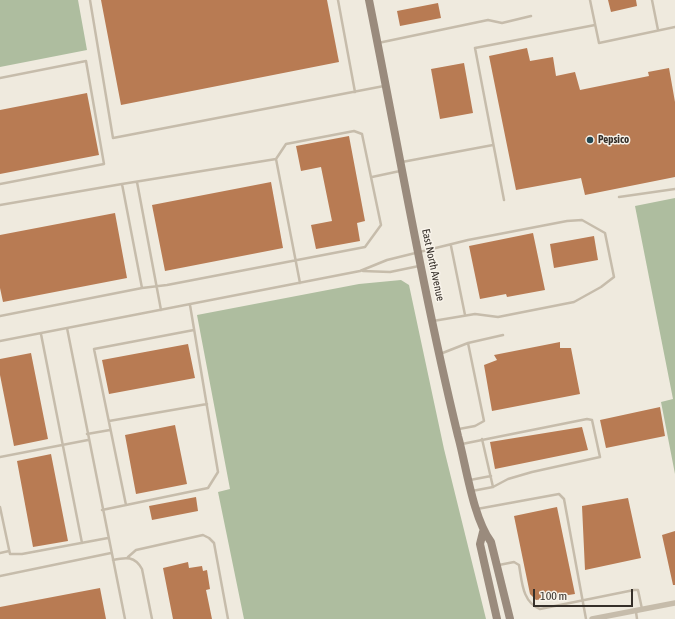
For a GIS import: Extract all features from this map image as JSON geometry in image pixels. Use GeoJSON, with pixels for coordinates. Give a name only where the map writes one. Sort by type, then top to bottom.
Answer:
{"type":"FeatureCollection","features":[{"type":"Feature","properties":{"kind":"street","name":"East North Avenue"},"geometry":{"type":"LineString","coordinates":[[369,0],[421,266],[460,444],[483,532],[491,542],[510,619]]}},
{"type":"Feature","properties":{"kind":"street","name":"East North Avenue"},"geometry":{"type":"LineString","coordinates":[[483,532],[480,544],[497,619]]}},
{"type":"Feature","properties":{"kind":"street"},"geometry":{"type":"LineString","coordinates":[[592,619],[675,603]]}},
{"type":"Feature","properties":{"kind":"lane"},"geometry":{"type":"LineString","coordinates":[[90,0],[113,138],[386,86]]}},
{"type":"Feature","properties":{"kind":"lane"},"geometry":{"type":"LineString","coordinates":[[338,0],[355,92]]}},
{"type":"Feature","properties":{"kind":"lane"},"geometry":{"type":"LineString","coordinates":[[590,0],[599,43],[675,27]]}},
{"type":"Feature","properties":{"kind":"lane"},"geometry":{"type":"LineString","coordinates":[[652,0],[658,30]]}},
{"type":"Feature","properties":{"kind":"lane"},"geometry":{"type":"LineString","coordinates":[[378,43],[488,20],[502,23],[531,16]]}},
{"type":"Feature","properties":{"kind":"lane"},"geometry":{"type":"LineString","coordinates":[[504,200],[475,48],[595,25]]}},
{"type":"Feature","properties":{"kind":"lane"},"geometry":{"type":"LineString","coordinates":[[0,78],[86,61],[104,164],[0,184]]}},
{"type":"Feature","properties":{"kind":"lane"},"geometry":{"type":"LineString","coordinates":[[0,316],[142,288],[166,285],[296,260],[365,247],[381,225],[366,142],[362,134],[358,131],[286,144],[276,159],[296,260],[300,283]]}},
{"type":"Feature","properties":{"kind":"lane"},"geometry":{"type":"LineString","coordinates":[[372,177],[402,166],[493,145]]}},
{"type":"Feature","properties":{"kind":"lane"},"geometry":{"type":"LineString","coordinates":[[0,205],[276,159]]}},
{"type":"Feature","properties":{"kind":"lane"},"geometry":{"type":"LineString","coordinates":[[137,182],[161,310]]}},
{"type":"Feature","properties":{"kind":"lane"},"geometry":{"type":"LineString","coordinates":[[122,184],[142,288]]}},
{"type":"Feature","properties":{"kind":"lane"},"geometry":{"type":"LineString","coordinates":[[619,197],[675,189]]}},
{"type":"Feature","properties":{"kind":"lane"},"geometry":{"type":"LineString","coordinates":[[0,342],[360,271],[388,260],[451,246],[468,240],[567,221],[582,220],[604,232],[614,277],[601,287],[574,302],[498,317],[475,314],[433,321]]}},
{"type":"Feature","properties":{"kind":"lane"},"geometry":{"type":"LineString","coordinates":[[451,246],[465,315]]}},
{"type":"Feature","properties":{"kind":"lane"},"geometry":{"type":"LineString","coordinates":[[360,271],[390,272],[421,266]]}},
{"type":"Feature","properties":{"kind":"lane"},"geometry":{"type":"LineString","coordinates":[[102,510],[208,488],[218,472],[190,305]]}},
{"type":"Feature","properties":{"kind":"lane"},"geometry":{"type":"LineString","coordinates":[[67,328],[88,440],[125,619]]}},
{"type":"Feature","properties":{"kind":"lane"},"geometry":{"type":"LineString","coordinates":[[126,505],[94,349],[194,330]]}},
{"type":"Feature","properties":{"kind":"lane"},"geometry":{"type":"LineString","coordinates":[[41,334],[82,543]]}},
{"type":"Feature","properties":{"kind":"lane"},"geometry":{"type":"LineString","coordinates":[[440,354],[468,343],[503,335]]}},
{"type":"Feature","properties":{"kind":"lane"},"geometry":{"type":"LineString","coordinates":[[457,429],[475,426],[484,421],[468,343]]}},
{"type":"Feature","properties":{"kind":"lane"},"geometry":{"type":"LineString","coordinates":[[109,421],[207,404]]}},
{"type":"Feature","properties":{"kind":"lane"},"geometry":{"type":"LineString","coordinates":[[460,444],[587,419],[592,420],[598,441],[600,457],[532,472],[508,480],[494,487],[472,492]]}},
{"type":"Feature","properties":{"kind":"lane"},"geometry":{"type":"LineString","coordinates":[[87,434],[110,430]]}},
{"type":"Feature","properties":{"kind":"lane"},"geometry":{"type":"LineString","coordinates":[[482,439],[494,487]]}},
{"type":"Feature","properties":{"kind":"lane"},"geometry":{"type":"LineString","coordinates":[[0,457],[88,440]]}},
{"type":"Feature","properties":{"kind":"lane"},"geometry":{"type":"LineString","coordinates":[[469,481],[491,476]]}},
{"type":"Feature","properties":{"kind":"lane"},"geometry":{"type":"LineString","coordinates":[[477,509],[559,494],[564,499],[586,619]]}},
{"type":"Feature","properties":{"kind":"lane"},"geometry":{"type":"LineString","coordinates":[[0,507],[10,554],[22,554],[108,538]]}},
{"type":"Feature","properties":{"kind":"lane"},"geometry":{"type":"LineString","coordinates":[[113,560],[128,557],[136,550],[203,535],[209,538],[214,543],[228,619]]}},
{"type":"Feature","properties":{"kind":"lane"},"geometry":{"type":"LineString","coordinates":[[0,553],[9,551]]}},
{"type":"Feature","properties":{"kind":"lane"},"geometry":{"type":"LineString","coordinates":[[0,576],[112,554]]}},
{"type":"Feature","properties":{"kind":"lane"},"geometry":{"type":"LineString","coordinates":[[128,557],[139,562],[142,569],[152,619]]}},
{"type":"Feature","properties":{"kind":"lane"},"geometry":{"type":"LineString","coordinates":[[496,566],[514,562],[519,565],[526,599],[533,606],[540,609],[583,599],[638,590],[639,611],[637,619]]}},
{"type":"Feature","properties":{"kind":"green space"},"geometry":{"type":"Polygon","coordinates":[[[0,0],[78,0],[87,50],[0,67],[0,0]]]}},
{"type":"Feature","properties":{"kind":"green space"},"geometry":{"type":"Polygon","coordinates":[[[675,198],[675,474],[661,402],[673,399],[635,206],[675,198]]]}},
{"type":"Feature","properties":{"kind":"green space"},"geometry":{"type":"Polygon","coordinates":[[[401,280],[409,285],[444,449],[486,619],[244,619],[218,492],[230,489],[197,315],[359,284],[401,280]]]}},
{"type":"Feature","properties":{"kind":"building"},"geometry":{"type":"Polygon","coordinates":[[[101,0],[327,0],[339,62],[121,105],[101,0]]]}},
{"type":"Feature","properties":{"kind":"building"},"geometry":{"type":"Polygon","coordinates":[[[608,0],[636,0],[637,6],[611,12],[608,0]]]}},
{"type":"Feature","properties":{"kind":"building"},"geometry":{"type":"Polygon","coordinates":[[[438,3],[441,18],[400,26],[397,11],[438,3]]]}},
{"type":"Feature","properties":{"kind":"building","name":"Pepsico"},"geometry":{"type":"Polygon","coordinates":[[[527,48],[530,61],[553,57],[556,76],[575,72],[580,90],[649,76],[648,72],[669,68],[675,102],[675,177],[585,195],[581,178],[516,190],[489,56],[527,48]]]}},
{"type":"Feature","properties":{"kind":"building"},"geometry":{"type":"Polygon","coordinates":[[[464,63],[473,113],[440,119],[431,69],[464,63]]]}},
{"type":"Feature","properties":{"kind":"building"},"geometry":{"type":"Polygon","coordinates":[[[87,93],[99,155],[0,174],[0,110],[87,93]]]}},
{"type":"Feature","properties":{"kind":"building"},"geometry":{"type":"Polygon","coordinates":[[[349,136],[365,221],[357,223],[360,241],[316,249],[311,225],[332,221],[321,167],[301,171],[296,146],[349,136]]]}},
{"type":"Feature","properties":{"kind":"building"},"geometry":{"type":"Polygon","coordinates":[[[271,182],[283,248],[165,271],[152,205],[271,182]]]}},
{"type":"Feature","properties":{"kind":"building"},"geometry":{"type":"Polygon","coordinates":[[[115,213],[127,278],[3,302],[0,288],[0,235],[115,213]]]}},
{"type":"Feature","properties":{"kind":"building"},"geometry":{"type":"Polygon","coordinates":[[[533,233],[545,290],[507,297],[506,294],[480,299],[469,246],[533,233]]]}},
{"type":"Feature","properties":{"kind":"building"},"geometry":{"type":"Polygon","coordinates":[[[594,236],[598,260],[554,268],[550,244],[594,236]]]}},
{"type":"Feature","properties":{"kind":"building"},"geometry":{"type":"Polygon","coordinates":[[[560,342],[560,348],[571,348],[580,394],[492,411],[484,365],[497,360],[494,355],[560,342]]]}},
{"type":"Feature","properties":{"kind":"building"},"geometry":{"type":"Polygon","coordinates":[[[188,344],[195,378],[109,394],[102,360],[188,344]]]}},
{"type":"Feature","properties":{"kind":"building"},"geometry":{"type":"Polygon","coordinates":[[[31,353],[48,439],[14,446],[0,375],[0,359],[31,353]]]}},
{"type":"Feature","properties":{"kind":"building"},"geometry":{"type":"Polygon","coordinates":[[[660,407],[665,436],[606,448],[600,420],[660,407]]]}},
{"type":"Feature","properties":{"kind":"building"},"geometry":{"type":"Polygon","coordinates":[[[175,425],[187,484],[136,494],[125,435],[175,425]]]}},
{"type":"Feature","properties":{"kind":"building"},"geometry":{"type":"Polygon","coordinates":[[[582,427],[588,450],[495,469],[490,442],[582,427]]]}},
{"type":"Feature","properties":{"kind":"building"},"geometry":{"type":"Polygon","coordinates":[[[51,454],[68,541],[33,547],[17,461],[51,454]]]}},
{"type":"Feature","properties":{"kind":"building"},"geometry":{"type":"Polygon","coordinates":[[[196,497],[198,511],[152,520],[149,506],[196,497]]]}},
{"type":"Feature","properties":{"kind":"building"},"geometry":{"type":"Polygon","coordinates":[[[628,498],[641,558],[585,570],[582,506],[628,498]]]}},
{"type":"Feature","properties":{"kind":"building"},"geometry":{"type":"Polygon","coordinates":[[[557,507],[575,594],[536,600],[530,594],[514,516],[557,507]]]}},
{"type":"Feature","properties":{"kind":"building"},"geometry":{"type":"Polygon","coordinates":[[[675,531],[675,585],[673,585],[662,535],[675,531]]]}},
{"type":"Feature","properties":{"kind":"building"},"geometry":{"type":"Polygon","coordinates":[[[188,562],[189,568],[202,566],[203,571],[207,570],[210,589],[206,590],[212,619],[173,619],[163,568],[188,562]]]}},
{"type":"Feature","properties":{"kind":"building"},"geometry":{"type":"Polygon","coordinates":[[[100,588],[106,619],[0,619],[0,607],[100,588]]]}},
{"type":"Feature","properties":{"kind":"place","name":"Pepsico"},"geometry":{"type":"Point","coordinates":[590,140]}}]}
